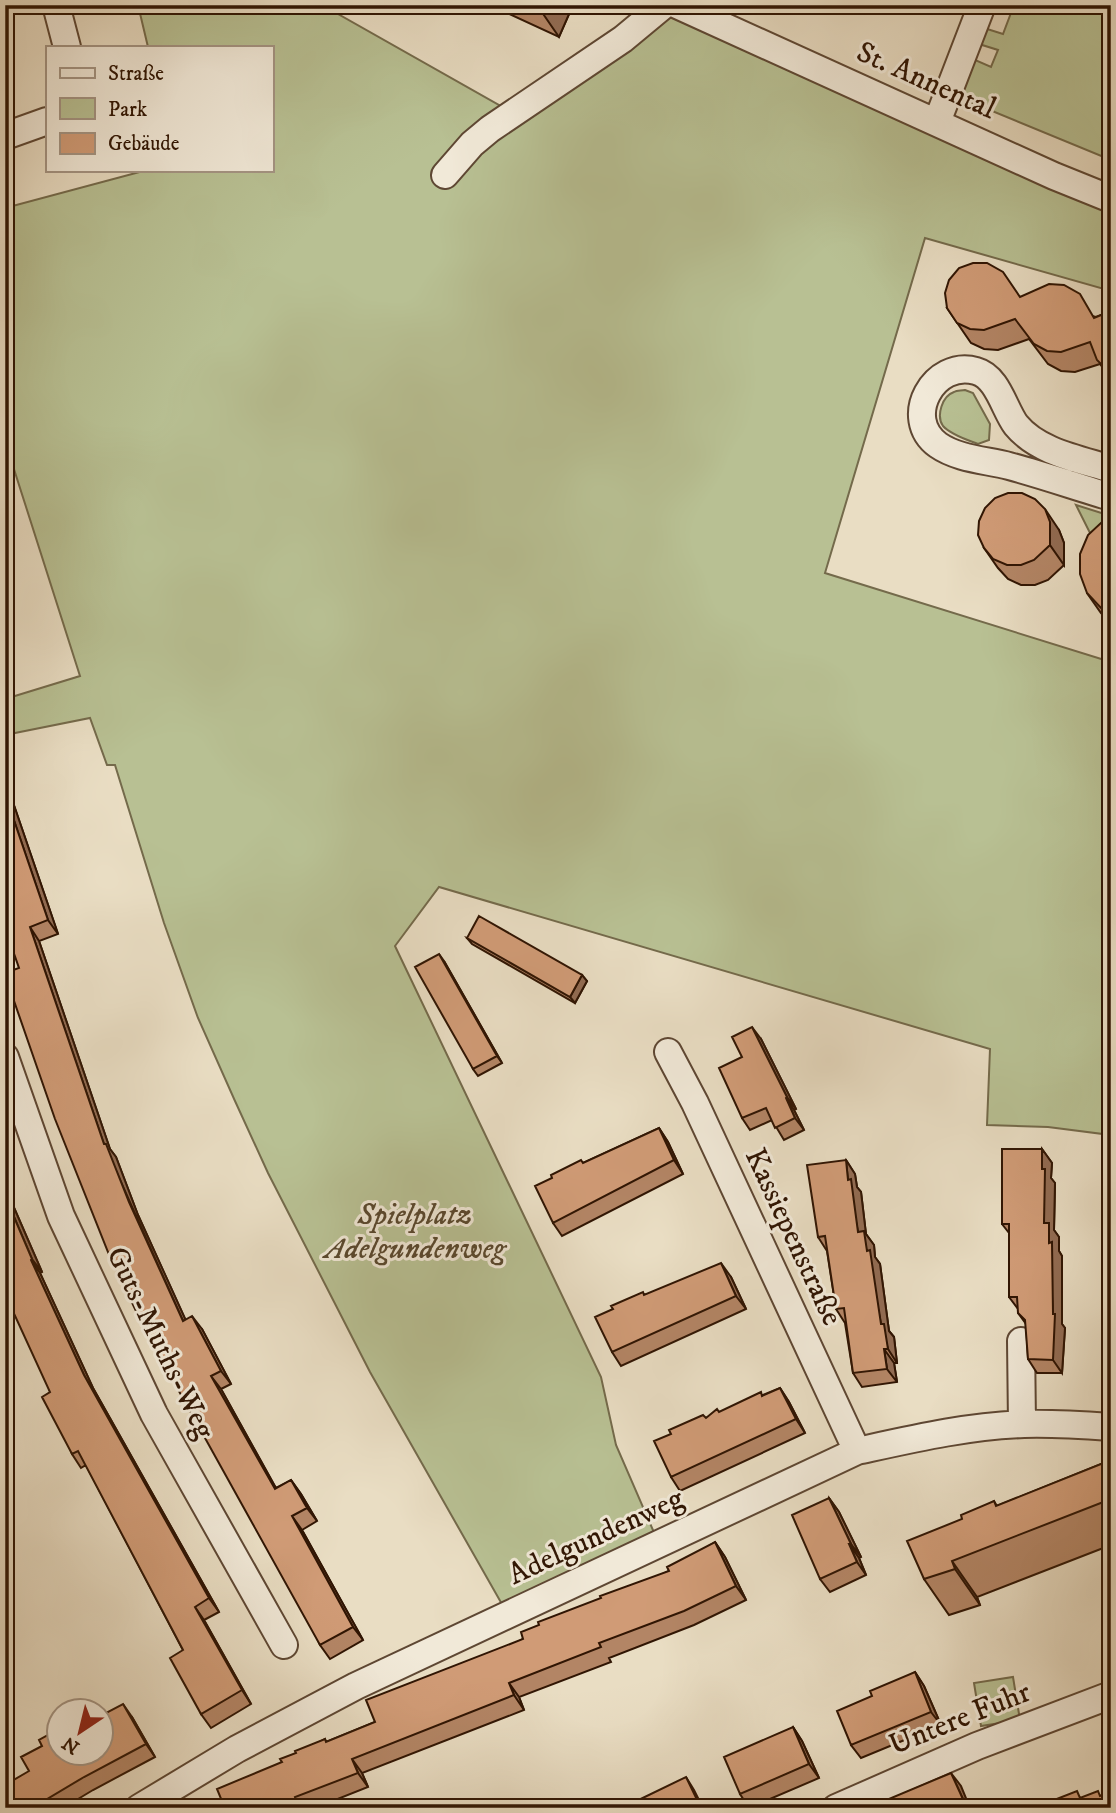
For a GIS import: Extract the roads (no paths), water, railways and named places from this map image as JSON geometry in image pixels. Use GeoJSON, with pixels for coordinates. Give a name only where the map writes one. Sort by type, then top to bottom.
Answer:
{"type":"FeatureCollection","features":[{"type":"Feature","properties":{"kind":"street"},"geometry":{"type":"LineString","coordinates":[[56,5],[67,46]]}},
{"type":"Feature","properties":{"kind":"street"},"geometry":{"type":"LineString","coordinates":[[445,175],[472,144],[490,129],[612,46],[664,5]]}},
{"type":"Feature","properties":{"kind":"street","name":"St. Annental"},"geometry":{"type":"LineString","coordinates":[[677,5],[1054,177],[1111,199]]}},
{"type":"Feature","properties":{"kind":"street"},"geometry":{"type":"LineString","coordinates":[[937,122],[982,5]]}},
{"type":"Feature","properties":{"kind":"street"},"geometry":{"type":"LineString","coordinates":[[5,136],[46,121]]}},
{"type":"Feature","properties":{"kind":"street"},"geometry":{"type":"LineString","coordinates":[[1111,470],[1038,444],[1024,435],[986,375],[962,369],[942,376],[926,393],[922,418],[928,434],[938,444],[956,453],[1007,465],[1111,497]]}},
{"type":"Feature","properties":{"kind":"street","name":"Kassiepenstraße"},"geometry":{"type":"LineString","coordinates":[[668,1052],[695,1103],[857,1451]]}},
{"type":"Feature","properties":{"kind":"street","name":"Guts-Muths-Weg"},"geometry":{"type":"LineString","coordinates":[[5,1057],[61,1216],[142,1389],[284,1645]]}},
{"type":"Feature","properties":{"kind":"street"},"geometry":{"type":"LineString","coordinates":[[1021,1341],[1022,1424]]}},
{"type":"Feature","properties":{"kind":"street","name":"Adelgundenweg"},"geometry":{"type":"LineString","coordinates":[[139,1808],[237,1749],[356,1686],[857,1451],[920,1437],[1022,1424],[1111,1427]]}},
{"type":"Feature","properties":{"kind":"street","name":"Untere Fuhr"},"geometry":{"type":"LineString","coordinates":[[835,1808],[977,1746],[1111,1695]]}},
{"type":"Feature","properties":{"kind":"park label","name":"Spielplatz Adelgundenweg"},"geometry":{"type":"Point","coordinates":[415,1232]}}]}
